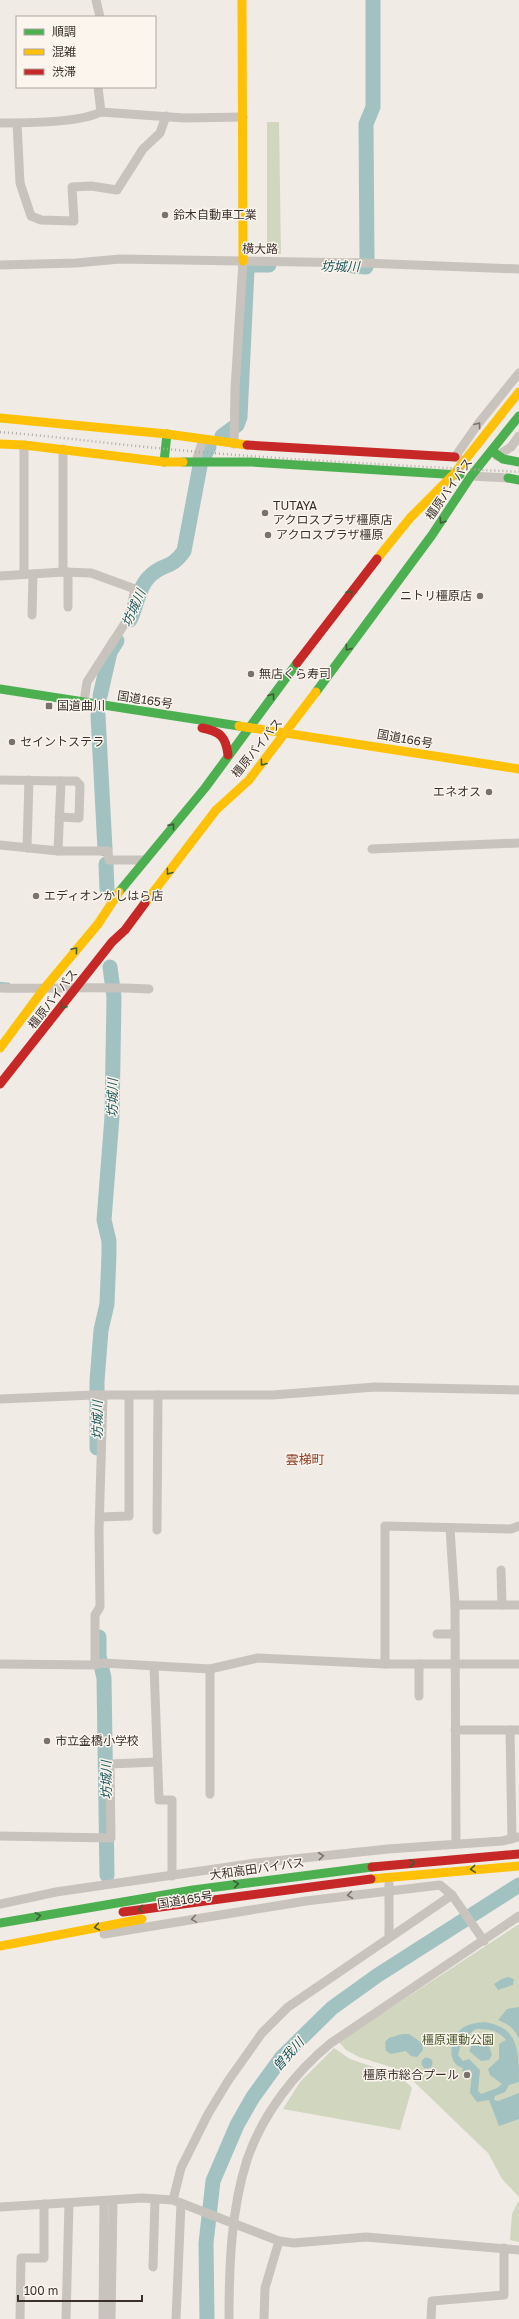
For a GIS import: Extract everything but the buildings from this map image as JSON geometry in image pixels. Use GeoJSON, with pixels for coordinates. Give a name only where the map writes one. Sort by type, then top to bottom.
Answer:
{"type":"FeatureCollection","features":[{"type":"Feature","properties":{"kind":"main road"},"geometry":{"type":"LineString","coordinates":[[242,0],[243,261]]}},
{"type":"Feature","properties":{"kind":"main road","name":"橿原バイパス"},"geometry":{"type":"LineString","coordinates":[[0,1048],[43,990],[98,924],[117,894],[204,788],[348,596],[401,530],[454,474],[459,459],[519,392]]}},
{"type":"Feature","properties":{"kind":"main road","name":"橿原バイパス"},"geometry":{"type":"LineString","coordinates":[[0,1084],[79,986],[112,942],[126,930],[216,810],[249,780],[287,732],[432,534],[471,476],[495,453],[519,416]]}},
{"type":"Feature","properties":{"kind":"main road"},"geometry":{"type":"LineString","coordinates":[[0,418],[167,434],[234,444],[459,459]]}},
{"type":"Feature","properties":{"kind":"main road"},"geometry":{"type":"LineString","coordinates":[[164,462],[167,434]]}},
{"type":"Feature","properties":{"kind":"main road"},"geometry":{"type":"LineString","coordinates":[[0,444],[63,449],[164,462],[252,462],[471,476]]}},
{"type":"Feature","properties":{"kind":"main road"},"geometry":{"type":"LineString","coordinates":[[495,453],[509,461],[519,462]]}},
{"type":"Feature","properties":{"kind":"main road"},"geometry":{"type":"LineString","coordinates":[[508,478],[519,480]]}},
{"type":"Feature","properties":{"kind":"main road","name":"国道165号"},"geometry":{"type":"LineString","coordinates":[[0,689],[181,718],[287,732]]}},
{"type":"Feature","properties":{"kind":"main road"},"geometry":{"type":"LineString","coordinates":[[181,718],[196,726],[215,730],[222,734],[227,742],[228,755]]}},
{"type":"Feature","properties":{"kind":"main road","name":"国道166号"},"geometry":{"type":"LineString","coordinates":[[287,732],[519,769]]}},
{"type":"Feature","properties":{"kind":"main road"},"geometry":{"type":"LineString","coordinates":[[163,838],[184,852]]}},
{"type":"Feature","properties":{"kind":"main road","name":"大和高田バイパス"},"geometry":{"type":"LineString","coordinates":[[0,1923],[148,1897],[373,1866],[519,1854]]}},
{"type":"Feature","properties":{"kind":"main road","name":"国道165号"},"geometry":{"type":"LineString","coordinates":[[79,1899],[200,1880],[373,1866]]}},
{"type":"Feature","properties":{"kind":"main road","name":"大和高田バイパス"},"geometry":{"type":"LineString","coordinates":[[114,1914],[374,1879],[517,1866]]}},
{"type":"Feature","properties":{"kind":"main road","name":"国道165号"},"geometry":{"type":"LineString","coordinates":[[0,1946],[42,1937],[205,1910],[374,1879]]}},
{"type":"Feature","properties":{"kind":"main road"},"geometry":{"type":"LineString","coordinates":[[0,1912],[51,1903]]}},
{"type":"Feature","properties":{"kind":"main road"},"geometry":{"type":"LineString","coordinates":[[68,1921],[91,1917]]}},
{"type":"Feature","properties":{"kind":"street"},"geometry":{"type":"LineString","coordinates":[[96,0],[100,16]]}},
{"type":"Feature","properties":{"kind":"street"},"geometry":{"type":"LineString","coordinates":[[98,88],[101,112]]}},
{"type":"Feature","properties":{"kind":"street"},"geometry":{"type":"LineString","coordinates":[[0,123],[17,123],[92,116],[101,112],[184,118],[243,117]]}},
{"type":"Feature","properties":{"kind":"street"},"geometry":{"type":"LineString","coordinates":[[17,123],[20,183],[31,216],[41,220],[74,221],[72,187],[91,186],[117,190],[143,149],[160,133],[166,116]]}},
{"type":"Feature","properties":{"kind":"street","name":"横大路"},"geometry":{"type":"LineString","coordinates":[[0,265],[76,263],[120,258],[366,263],[519,269]]}},
{"type":"Feature","properties":{"kind":"street"},"geometry":{"type":"LineString","coordinates":[[234,444],[243,261]]}},
{"type":"Feature","properties":{"kind":"street"},"geometry":{"type":"LineString","coordinates":[[459,459],[519,373]]}},
{"type":"Feature","properties":{"kind":"street"},"geometry":{"type":"LineString","coordinates":[[495,453],[511,447],[519,436]]}},
{"type":"Feature","properties":{"kind":"street"},"geometry":{"type":"LineString","coordinates":[[196,461],[203,440]]}},
{"type":"Feature","properties":{"kind":"street"},"geometry":{"type":"LineString","coordinates":[[24,445],[32,615]]}},
{"type":"Feature","properties":{"kind":"street"},"geometry":{"type":"LineString","coordinates":[[63,449],[68,607]]}},
{"type":"Feature","properties":{"kind":"street"},"geometry":{"type":"LineString","coordinates":[[471,476],[508,478]]}},
{"type":"Feature","properties":{"kind":"street"},"geometry":{"type":"LineString","coordinates":[[0,576],[66,572],[91,573],[135,589],[129,616],[87,682],[84,702]]}},
{"type":"Feature","properties":{"kind":"street"},"geometry":{"type":"LineString","coordinates":[[0,780],[76,781],[80,785],[79,818],[59,817]]}},
{"type":"Feature","properties":{"kind":"street"},"geometry":{"type":"LineString","coordinates":[[27,848],[29,780]]}},
{"type":"Feature","properties":{"kind":"street"},"geometry":{"type":"LineString","coordinates":[[58,851],[61,781]]}},
{"type":"Feature","properties":{"kind":"street"},"geometry":{"type":"LineString","coordinates":[[372,849],[519,843]]}},
{"type":"Feature","properties":{"kind":"street"},"geometry":{"type":"LineString","coordinates":[[0,845],[58,851],[108,851],[109,860],[145,860]]}},
{"type":"Feature","properties":{"kind":"street"},"geometry":{"type":"LineString","coordinates":[[0,988],[43,990],[79,986],[149,989]]}},
{"type":"Feature","properties":{"kind":"street"},"geometry":{"type":"LineString","coordinates":[[0,1398],[158,1395],[273,1395],[375,1387],[519,1390]]}},
{"type":"Feature","properties":{"kind":"street"},"geometry":{"type":"LineString","coordinates":[[157,1530],[158,1395]]}},
{"type":"Feature","properties":{"kind":"street"},"geometry":{"type":"LineString","coordinates":[[98,1396],[100,1517],[98,1612],[99,1664]]}},
{"type":"Feature","properties":{"kind":"street"},"geometry":{"type":"LineString","coordinates":[[100,1517],[129,1516],[130,1396]]}},
{"type":"Feature","properties":{"kind":"street"},"geometry":{"type":"LineString","coordinates":[[385,1664],[385,1526],[510,1529],[519,1526]]}},
{"type":"Feature","properties":{"kind":"street"},"geometry":{"type":"LineString","coordinates":[[450,1528],[455,1605],[454,1665],[456,1844]]}},
{"type":"Feature","properties":{"kind":"street"},"geometry":{"type":"LineString","coordinates":[[502,1570],[502,1605]]}},
{"type":"Feature","properties":{"kind":"street"},"geometry":{"type":"LineString","coordinates":[[455,1605],[519,1605]]}},
{"type":"Feature","properties":{"kind":"street"},"geometry":{"type":"LineString","coordinates":[[437,1634],[455,1634]]}},
{"type":"Feature","properties":{"kind":"street"},"geometry":{"type":"LineString","coordinates":[[0,1664],[99,1664],[210,1669],[258,1658],[385,1664],[519,1664]]}},
{"type":"Feature","properties":{"kind":"street"},"geometry":{"type":"LineString","coordinates":[[419,1664],[419,1696]]}},
{"type":"Feature","properties":{"kind":"street"},"geometry":{"type":"LineString","coordinates":[[154,1666],[159,1800],[172,1800],[172,1876]]}},
{"type":"Feature","properties":{"kind":"street"},"geometry":{"type":"LineString","coordinates":[[210,1669],[210,1794]]}},
{"type":"Feature","properties":{"kind":"street"},"geometry":{"type":"LineString","coordinates":[[0,1904],[56,1892],[256,1863],[388,1849],[515,1838],[515,1730],[455,1730]]}},
{"type":"Feature","properties":{"kind":"street"},"geometry":{"type":"LineString","coordinates":[[0,1836],[111,1838],[110,1764],[157,1762]]}},
{"type":"Feature","properties":{"kind":"street"},"geometry":{"type":"LineString","coordinates":[[388,1849],[389,1936]]}},
{"type":"Feature","properties":{"kind":"street"},"geometry":{"type":"LineString","coordinates":[[0,1946],[37,1946],[298,1902],[440,1885],[453,1896],[482,1939]]}},
{"type":"Feature","properties":{"kind":"street"},"geometry":{"type":"LineString","coordinates":[[176,2319],[180,2168],[208,2114],[228,2081],[262,2034],[288,2007],[389,1936],[453,1896]]}},
{"type":"Feature","properties":{"kind":"street"},"geometry":{"type":"LineString","coordinates":[[229,2319],[231,2223],[247,2158],[261,2128],[295,2078],[312,2059],[332,2043],[482,1939],[519,1916]]}},
{"type":"Feature","properties":{"kind":"street"},"geometry":{"type":"LineString","coordinates":[[153,2267],[155,2199]]}},
{"type":"Feature","properties":{"kind":"street"},"geometry":{"type":"LineString","coordinates":[[0,2207],[155,2199],[179,2203],[280,2241],[294,2243],[366,2237],[519,2250]]}},
{"type":"Feature","properties":{"kind":"street"},"geometry":{"type":"LineString","coordinates":[[103,2319],[109,2201]]}},
{"type":"Feature","properties":{"kind":"street"},"geometry":{"type":"LineString","coordinates":[[109,2201],[111,2319]]}},
{"type":"Feature","properties":{"kind":"street"},"geometry":{"type":"LineString","coordinates":[[66,2319],[69,2203]]}},
{"type":"Feature","properties":{"kind":"street"},"geometry":{"type":"LineString","coordinates":[[20,2319],[21,2258],[44,2258],[44,2204]]}},
{"type":"Feature","properties":{"kind":"street"},"geometry":{"type":"LineString","coordinates":[[264,2319],[265,2288],[280,2241]]}},
{"type":"Feature","properties":{"kind":"street"},"geometry":{"type":"LineString","coordinates":[[431,2319],[432,2301],[504,2295],[504,2248]]}},
{"type":"Feature","properties":{"kind":"green space"},"geometry":{"type":"Polygon","coordinates":[[[267,122],[279,122],[281,254],[267,254],[267,122]]]}},
{"type":"Feature","properties":{"kind":"green space","name":"橿原市総合プール"},"geometry":{"type":"Polygon","coordinates":[[[519,1924],[519,2197],[502,2179],[488,2153],[410,2078],[394,2068],[359,2057],[346,2050],[339,2042],[519,1924]]]}},
{"type":"Feature","properties":{"kind":"green space"},"geometry":{"type":"Polygon","coordinates":[[[334,2048],[350,2059],[400,2076],[412,2088],[400,2130],[283,2109],[300,2082],[334,2048]]]}},
{"type":"Feature","properties":{"kind":"green space"},"geometry":{"type":"Polygon","coordinates":[[[519,2200],[519,2242],[510,2240],[512,2214],[519,2200]]]}},
{"type":"Feature","properties":{"kind":"water"},"geometry":{"type":"Polygon","coordinates":[[[508,1977],[514,1979],[513,1985],[498,1990],[494,1984],[508,1977]]]}},
{"type":"Feature","properties":{"kind":"water"},"geometry":{"type":"Polygon","coordinates":[[[519,2007],[519,2040],[511,2027],[498,2020],[507,2009],[519,2007]]]}},
{"type":"Feature","properties":{"kind":"water"},"geometry":{"type":"Polygon","coordinates":[[[484,2022],[504,2029],[515,2042],[517,2051],[519,2082],[509,2085],[505,2092],[495,2096],[494,2100],[498,2101],[519,2093],[519,2119],[499,2126],[489,2100],[477,2102],[470,2093],[472,2073],[470,2069],[466,2072],[462,2071],[463,2068],[457,2066],[452,2056],[452,2044],[457,2033],[466,2026],[484,2022]],[[476,2029],[462,2039],[458,2055],[463,2061],[469,2059],[480,2070],[478,2091],[481,2094],[497,2088],[502,2084],[490,2075],[488,2069],[499,2059],[499,2044],[506,2040],[496,2032],[476,2029]]]}},
{"type":"Feature","properties":{"kind":"water"},"geometry":{"type":"Polygon","coordinates":[[[402,2034],[409,2034],[422,2043],[423,2050],[417,2057],[411,2056],[406,2051],[391,2054],[386,2051],[385,2042],[389,2038],[402,2034]]]}},
{"type":"Feature","properties":{"kind":"water"},"geometry":{"type":"Polygon","coordinates":[[[473,2043],[489,2046],[492,2055],[489,2060],[481,2061],[469,2051],[473,2043]]]}},
{"type":"Feature","properties":{"kind":"water"},"geometry":{"type":"Polygon","coordinates":[[[427,2057],[431,2059],[433,2063],[431,2067],[427,2069],[423,2067],[421,2063],[423,2059],[427,2057]]]}},
{"type":"Feature","properties":{"kind":"waterway","name":"坊城川"},"geometry":{"type":"LineString","coordinates":[[353,266],[366,267],[367,258],[366,124],[373,107],[373,0]]}},
{"type":"Feature","properties":{"kind":"waterway","name":"坊城川"},"geometry":{"type":"LineString","coordinates":[[222,436],[237,425],[240,417],[247,270],[250,265],[269,265]]}},
{"type":"Feature","properties":{"kind":"waterway","name":"坊城川"},"geometry":{"type":"LineString","coordinates":[[204,456],[209,447]]}},
{"type":"Feature","properties":{"kind":"waterway","name":"坊城川"},"geometry":{"type":"LineString","coordinates":[[130,620],[145,581],[158,570],[175,561],[184,551],[200,466]]}},
{"type":"Feature","properties":{"kind":"waterway","name":"坊城川"},"geometry":{"type":"LineString","coordinates":[[100,696],[110,652],[117,641]]}},
{"type":"Feature","properties":{"kind":"waterway","name":"坊城川"},"geometry":{"type":"LineString","coordinates":[[98,715],[105,849]]}},
{"type":"Feature","properties":{"kind":"waterway","name":"坊城川"},"geometry":{"type":"LineString","coordinates":[[106,864],[107,889]]}},
{"type":"Feature","properties":{"kind":"waterway","name":"坊城川"},"geometry":{"type":"LineString","coordinates":[[97,1448],[97,1381],[101,1330],[107,1304],[109,1254],[109,1241],[104,1220],[112,1117],[114,997],[110,967]]}},
{"type":"Feature","properties":{"kind":"waterway"},"geometry":{"type":"LineString","coordinates":[[0,983],[9,984]]}},
{"type":"Feature","properties":{"kind":"waterway","name":"坊城川"},"geometry":{"type":"LineString","coordinates":[[99,1637],[99,1656],[104,1678],[107,1875]]}},
{"type":"Feature","properties":{"kind":"waterway","name":"曽我川"},"geometry":{"type":"LineString","coordinates":[[207,2319],[206,2243],[213,2181],[237,2125],[253,2097],[282,2057],[332,2008],[378,1975],[519,1885]]}},
{"type":"Feature","properties":{"kind":"railway"},"geometry":{"type":"LineString","coordinates":[[0,432],[247,456],[519,472]]}},
{"type":"Feature","properties":{"kind":"traffic: fast"},"geometry":{"type":"LineString","coordinates":[[316,692],[432,535],[471,476],[519,416]]}},
{"type":"Feature","properties":{"kind":"traffic: fast"},"geometry":{"type":"LineString","coordinates":[[164,462],[167,434]]}},
{"type":"Feature","properties":{"kind":"traffic: fast"},"geometry":{"type":"LineString","coordinates":[[492,451],[503,459],[519,462]]}},
{"type":"Feature","properties":{"kind":"traffic: fast"},"geometry":{"type":"LineString","coordinates":[[183,462],[251,462],[460,475]]}},
{"type":"Feature","properties":{"kind":"traffic: fast"},"geometry":{"type":"LineString","coordinates":[[508,478],[519,480]]}},
{"type":"Feature","properties":{"kind":"traffic: fast"},"geometry":{"type":"LineString","coordinates":[[119,892],[205,788],[297,663]]}},
{"type":"Feature","properties":{"kind":"traffic: fast"},"geometry":{"type":"LineString","coordinates":[[0,689],[239,726]]}},
{"type":"Feature","properties":{"kind":"traffic: fast"},"geometry":{"type":"LineString","coordinates":[[0,1923],[193,1890],[372,1867]]}},
{"type":"Feature","properties":{"kind":"traffic: slow"},"geometry":{"type":"LineString","coordinates":[[242,0],[243,261]]}},
{"type":"Feature","properties":{"kind":"traffic: slow"},"geometry":{"type":"LineString","coordinates":[[377,559],[410,518],[454,474],[519,392]]}},
{"type":"Feature","properties":{"kind":"traffic: slow"},"geometry":{"type":"LineString","coordinates":[[0,418],[167,434],[247,445]]}},
{"type":"Feature","properties":{"kind":"traffic: slow"},"geometry":{"type":"LineString","coordinates":[[0,444],[24,445],[164,462],[183,462]]}},
{"type":"Feature","properties":{"kind":"traffic: slow"},"geometry":{"type":"LineString","coordinates":[[145,903],[216,810],[249,780],[316,692]]}},
{"type":"Feature","properties":{"kind":"traffic: slow"},"geometry":{"type":"LineString","coordinates":[[239,726],[519,769]]}},
{"type":"Feature","properties":{"kind":"traffic: slow"},"geometry":{"type":"LineString","coordinates":[[0,1048],[43,990],[98,924],[119,892]]}},
{"type":"Feature","properties":{"kind":"traffic: slow"},"geometry":{"type":"LineString","coordinates":[[371,1879],[519,1866]]}},
{"type":"Feature","properties":{"kind":"traffic: slow"},"geometry":{"type":"LineString","coordinates":[[0,1946],[142,1919]]}},
{"type":"Feature","properties":{"kind":"traffic: jam"},"geometry":{"type":"LineString","coordinates":[[247,445],[455,457]]}},
{"type":"Feature","properties":{"kind":"traffic: jam"},"geometry":{"type":"LineString","coordinates":[[297,663],[377,559]]}},
{"type":"Feature","properties":{"kind":"traffic: jam"},"geometry":{"type":"LineString","coordinates":[[202,728],[218,733],[224,739],[228,755]]}},
{"type":"Feature","properties":{"kind":"traffic: jam"},"geometry":{"type":"LineString","coordinates":[[0,1084],[112,942],[125,930],[145,903]]}},
{"type":"Feature","properties":{"kind":"traffic: jam"},"geometry":{"type":"LineString","coordinates":[[372,1867],[519,1854]]}},
{"type":"Feature","properties":{"kind":"traffic: jam"},"geometry":{"type":"LineString","coordinates":[[123,1912],[371,1879]]}},
{"type":"Feature","properties":{"kind":"place","name":"鈴木自動車工業"},"geometry":{"type":"Point","coordinates":[165,215]}},
{"type":"Feature","properties":{"kind":"place","name":"TUTAYA アクロスプラザ橿原店"},"geometry":{"type":"Point","coordinates":[265,513]}},
{"type":"Feature","properties":{"kind":"place","name":"アクロスプラザ橿原"},"geometry":{"type":"Point","coordinates":[268,535]}},
{"type":"Feature","properties":{"kind":"place","name":"ニトリ橿原店"},"geometry":{"type":"Point","coordinates":[480,596]}},
{"type":"Feature","properties":{"kind":"place","name":"無店くら寿司"},"geometry":{"type":"Point","coordinates":[251,674]}},
{"type":"Feature","properties":{"kind":"place","name":"国道曲川"},"geometry":{"type":"Point","coordinates":[49,706]}},
{"type":"Feature","properties":{"kind":"place","name":"セイントステラ"},"geometry":{"type":"Point","coordinates":[12,742]}},
{"type":"Feature","properties":{"kind":"place","name":"エネオス"},"geometry":{"type":"Point","coordinates":[489,792]}},
{"type":"Feature","properties":{"kind":"place","name":"エディオンかしはら店"},"geometry":{"type":"Point","coordinates":[36,896]}},
{"type":"Feature","properties":{"kind":"place","name":"市立金橋小学校"},"geometry":{"type":"Point","coordinates":[47,1741]}},
{"type":"Feature","properties":{"kind":"place","name":"橿原市総合プール"},"geometry":{"type":"Point","coordinates":[467,2075]}},
{"type":"Feature","properties":{"kind":"district","name":"雲梯町"},"geometry":{"type":"Point","coordinates":[305,1459]}},
{"type":"Feature","properties":{"kind":"park label","name":"橿原運動公園"},"geometry":{"type":"Point","coordinates":[458,2040]}}]}
